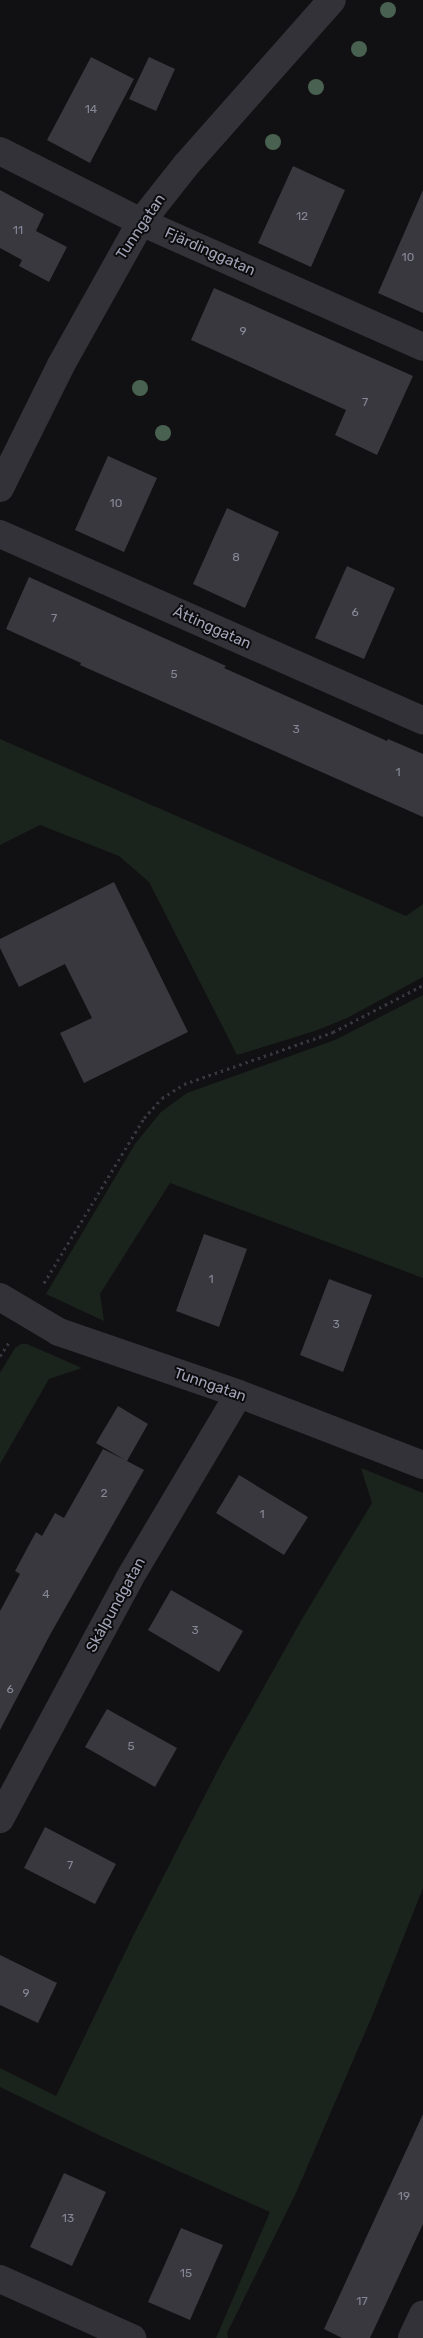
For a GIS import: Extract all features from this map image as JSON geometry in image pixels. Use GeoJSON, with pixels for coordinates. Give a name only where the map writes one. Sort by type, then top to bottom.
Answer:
{"type":"FeatureCollection","features":[{"type":"Feature","properties":{"kind":"street","name":"Tunngatan"},"geometry":{"type":"LineString","coordinates":[[0,488],[61,365],[142,222],[186,165],[332,0]]}},
{"type":"Feature","properties":{"kind":"street","name":"Fjärdinggatan"},"geometry":{"type":"LineString","coordinates":[[0,151],[142,222],[423,347]]}},
{"type":"Feature","properties":{"kind":"street","name":"Åttinggatan"},"geometry":{"type":"LineString","coordinates":[[0,534],[423,721]]}},
{"type":"Feature","properties":{"kind":"street","name":"Tunngatan"},"geometry":{"type":"LineString","coordinates":[[0,1297],[25,1314],[60,1332],[239,1394],[423,1465]]}},
{"type":"Feature","properties":{"kind":"street","name":"Skålpundgatan"},"geometry":{"type":"LineString","coordinates":[[0,1820],[129,1579],[239,1394]]}},
{"type":"Feature","properties":{"kind":"street"},"geometry":{"type":"LineString","coordinates":[[0,2279],[132,2338]]}},
{"type":"Feature","properties":{"kind":"street"},"geometry":{"type":"LineString","coordinates":[[412,2338],[423,2314]]}},
{"type":"Feature","properties":{"kind":"path"},"geometry":{"type":"LineString","coordinates":[[0,1356],[144,1118],[162,1098],[184,1084],[333,1032],[423,985]]}},
{"type":"Feature","properties":{"kind":"shaded area"},"geometry":{"type":"Polygon","coordinates":[[[0,739],[406,916],[423,904],[423,977],[347,1018],[315,1031],[237,1055],[149,882],[119,856],[40,825],[0,845],[0,739]]]}},
{"type":"Feature","properties":{"kind":"shaded area"},"geometry":{"type":"Polygon","coordinates":[[[423,995],[423,1278],[170,1183],[100,1294],[104,1321],[46,1294],[135,1144],[161,1112],[187,1093],[335,1040],[423,995]]]}},
{"type":"Feature","properties":{"kind":"shaded area"},"geometry":{"type":"Polygon","coordinates":[[[21,1344],[27,1344],[82,1368],[49,1379],[0,1464],[0,1373],[15,1348],[21,1344]]]}},
{"type":"Feature","properties":{"kind":"shaded area"},"geometry":{"type":"Polygon","coordinates":[[[361,1468],[423,1493],[423,1888],[373,2014],[296,2193],[227,2333],[228,2338],[216,2338],[270,2212],[101,2136],[0,2087],[0,2068],[56,2096],[133,1936],[222,1762],[302,1619],[372,1503],[361,1468]]]}},
{"type":"Feature","properties":{"kind":"building"},"geometry":{"type":"Polygon","coordinates":[[[91,57],[134,79],[90,163],[47,140],[91,57]]]}},
{"type":"Feature","properties":{"kind":"building"},"geometry":{"type":"Polygon","coordinates":[[[149,57],[175,69],[156,111],[129,99],[149,57]]]}},
{"type":"Feature","properties":{"kind":"building"},"geometry":{"type":"Polygon","coordinates":[[[293,166],[345,190],[311,267],[258,243],[293,166]]]}},
{"type":"Feature","properties":{"kind":"building"},"geometry":{"type":"Polygon","coordinates":[[[0,190],[44,214],[36,231],[67,247],[49,282],[19,266],[22,260],[0,248],[0,190]]]}},
{"type":"Feature","properties":{"kind":"building"},"geometry":{"type":"Polygon","coordinates":[[[423,190],[423,313],[378,293],[423,190]]]}},
{"type":"Feature","properties":{"kind":"building"},"geometry":{"type":"Polygon","coordinates":[[[214,288],[413,376],[377,455],[335,435],[346,410],[191,340],[214,288]]]}},
{"type":"Feature","properties":{"kind":"building"},"geometry":{"type":"Polygon","coordinates":[[[108,456],[157,478],[124,552],[75,530],[108,456]]]}},
{"type":"Feature","properties":{"kind":"building"},"geometry":{"type":"Polygon","coordinates":[[[227,508],[279,532],[245,608],[193,584],[227,508]]]}},
{"type":"Feature","properties":{"kind":"building"},"geometry":{"type":"Polygon","coordinates":[[[347,566],[395,588],[364,659],[315,638],[347,566]]]}},
{"type":"Feature","properties":{"kind":"building"},"geometry":{"type":"Polygon","coordinates":[[[29,577],[226,666],[224,668],[387,741],[388,739],[423,754],[423,817],[80,665],[81,663],[6,629],[29,577]]]}},
{"type":"Feature","properties":{"kind":"building"},"geometry":{"type":"Polygon","coordinates":[[[114,882],[188,1032],[84,1083],[60,1033],[92,1018],[65,964],[19,987],[0,948],[0,939],[114,882]]]}},
{"type":"Feature","properties":{"kind":"building"},"geometry":{"type":"Polygon","coordinates":[[[204,1234],[247,1249],[219,1327],[176,1311],[204,1234]]]}},
{"type":"Feature","properties":{"kind":"building"},"geometry":{"type":"Polygon","coordinates":[[[329,1279],[372,1295],[343,1372],[300,1355],[329,1279]]]}},
{"type":"Feature","properties":{"kind":"building"},"geometry":{"type":"Polygon","coordinates":[[[118,1406],[148,1424],[127,1461],[144,1470],[51,1633],[0,1730],[0,1611],[20,1574],[15,1571],[36,1532],[42,1536],[55,1513],[64,1518],[103,1449],[125,1460],[96,1443],[118,1406]]]}},
{"type":"Feature","properties":{"kind":"building"},"geometry":{"type":"Polygon","coordinates":[[[239,1475],[308,1517],[284,1555],[216,1513],[239,1475]]]}},
{"type":"Feature","properties":{"kind":"building"},"geometry":{"type":"Polygon","coordinates":[[[171,1590],[243,1631],[219,1672],[148,1630],[171,1590]]]}},
{"type":"Feature","properties":{"kind":"building"},"geometry":{"type":"Polygon","coordinates":[[[107,1709],[177,1748],[155,1787],[85,1747],[107,1709]]]}},
{"type":"Feature","properties":{"kind":"building"},"geometry":{"type":"Polygon","coordinates":[[[45,1827],[116,1864],[95,1904],[24,1868],[45,1827]]]}},
{"type":"Feature","properties":{"kind":"building"},"geometry":{"type":"Polygon","coordinates":[[[0,1955],[57,1983],[38,2023],[0,2005],[0,1955]]]}},
{"type":"Feature","properties":{"kind":"building"},"geometry":{"type":"Polygon","coordinates":[[[423,2114],[423,2224],[370,2338],[342,2338],[324,2329],[423,2114]]]}},
{"type":"Feature","properties":{"kind":"building"},"geometry":{"type":"Polygon","coordinates":[[[64,2173],[106,2192],[72,2266],[30,2247],[64,2173]]]}},
{"type":"Feature","properties":{"kind":"building"},"geometry":{"type":"Polygon","coordinates":[[[181,2228],[223,2245],[190,2320],[148,2302],[181,2228]]]}}]}
